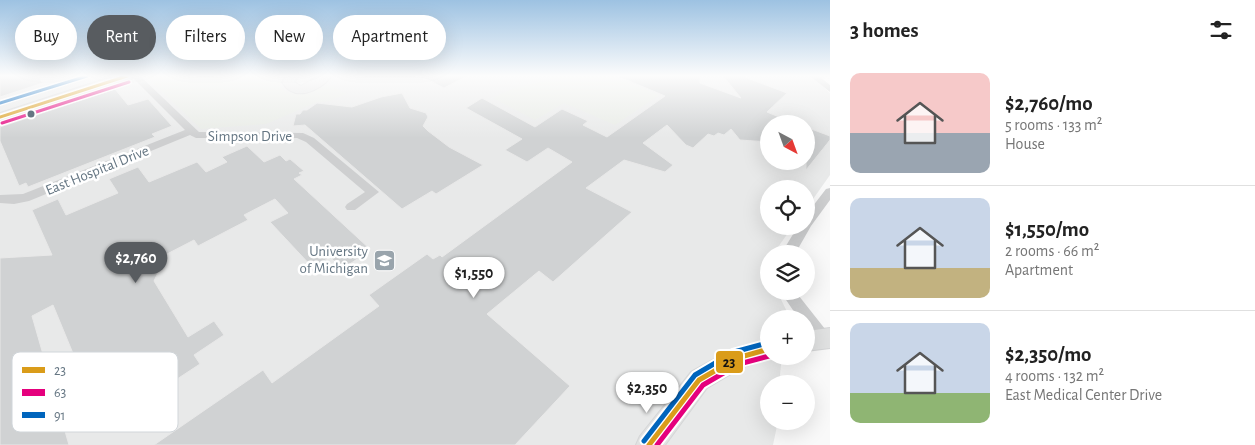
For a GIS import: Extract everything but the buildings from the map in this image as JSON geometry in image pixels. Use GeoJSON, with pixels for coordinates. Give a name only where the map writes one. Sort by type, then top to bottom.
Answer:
{"type":"FeatureCollection","features":[{"type":"Feature","properties":{"kind":"street"},"geometry":{"type":"LineString","coordinates":[[0,110],[42,97]]}},
{"type":"Feature","properties":{"kind":"street"},"geometry":{"type":"LineString","coordinates":[[0,117],[63,97]]}},
{"type":"Feature","properties":{"kind":"street","name":"Simpson Drive"},"geometry":{"type":"LineString","coordinates":[[157,97],[196,135],[299,135],[310,140],[374,192],[351,207]]}},
{"type":"Feature","properties":{"kind":"street","name":"East Hospital Drive"},"geometry":{"type":"LineString","coordinates":[[0,199],[14,200],[25,198],[192,131]]}},
{"type":"Feature","properties":{"kind":"street"},"geometry":{"type":"LineString","coordinates":[[815,213],[830,192]]}},
{"type":"Feature","properties":{"kind":"street"},"geometry":{"type":"LineString","coordinates":[[793,300],[820,339]]}},
{"type":"Feature","properties":{"kind":"street"},"geometry":{"type":"LineString","coordinates":[[649,445],[699,380],[737,358],[760,351]]}},
{"type":"Feature","properties":{"kind":"shaded area","name":"University of Michigan"},"geometry":{"type":"Polygon","coordinates":[[[0,97],[830,97],[830,175],[815,196],[815,180],[760,180],[760,235],[787,235],[779,245],[760,245],[760,300],[781,300],[786,310],[760,310],[760,365],[781,365],[780,375],[760,375],[760,430],[776,430],[773,445],[0,445],[0,97]]]}},
{"type":"Feature","properties":{"kind":"shaded area"},"geometry":{"type":"Polygon","coordinates":[[[168,97],[340,97],[330,101],[317,102],[266,124],[201,129],[168,97]]]}},
{"type":"Feature","properties":{"kind":"shaded area"},"geometry":{"type":"Polygon","coordinates":[[[656,97],[615,125],[564,103],[535,120],[493,98],[656,97]]]}},
{"type":"Feature","properties":{"kind":"transit line","name":"91"},"geometry":{"type":"LineString","coordinates":[[0,103],[20,97]]}},
{"type":"Feature","properties":{"kind":"transit line","name":"23"},"geometry":{"type":"LineString","coordinates":[[0,117],[63,97]]}},
{"type":"Feature","properties":{"kind":"transit line","name":"63"},"geometry":{"type":"LineString","coordinates":[[2,123],[83,97]]}},
{"type":"Feature","properties":{"kind":"transit line","name":"91"},"geometry":{"type":"LineString","coordinates":[[644,441],[695,375],[734,352],[760,345]]}},
{"type":"Feature","properties":{"kind":"transit line","name":"23"},"geometry":{"type":"LineString","coordinates":[[649,445],[699,380],[737,358],[760,352]]}},
{"type":"Feature","properties":{"kind":"transit line","name":"63"},"geometry":{"type":"LineString","coordinates":[[657,445],[703,385],[739,364],[760,358]]}},
{"type":"Feature","properties":{"kind":"place","name":"University of Michigan"},"geometry":{"type":"Point","coordinates":[384,260]}}]}
